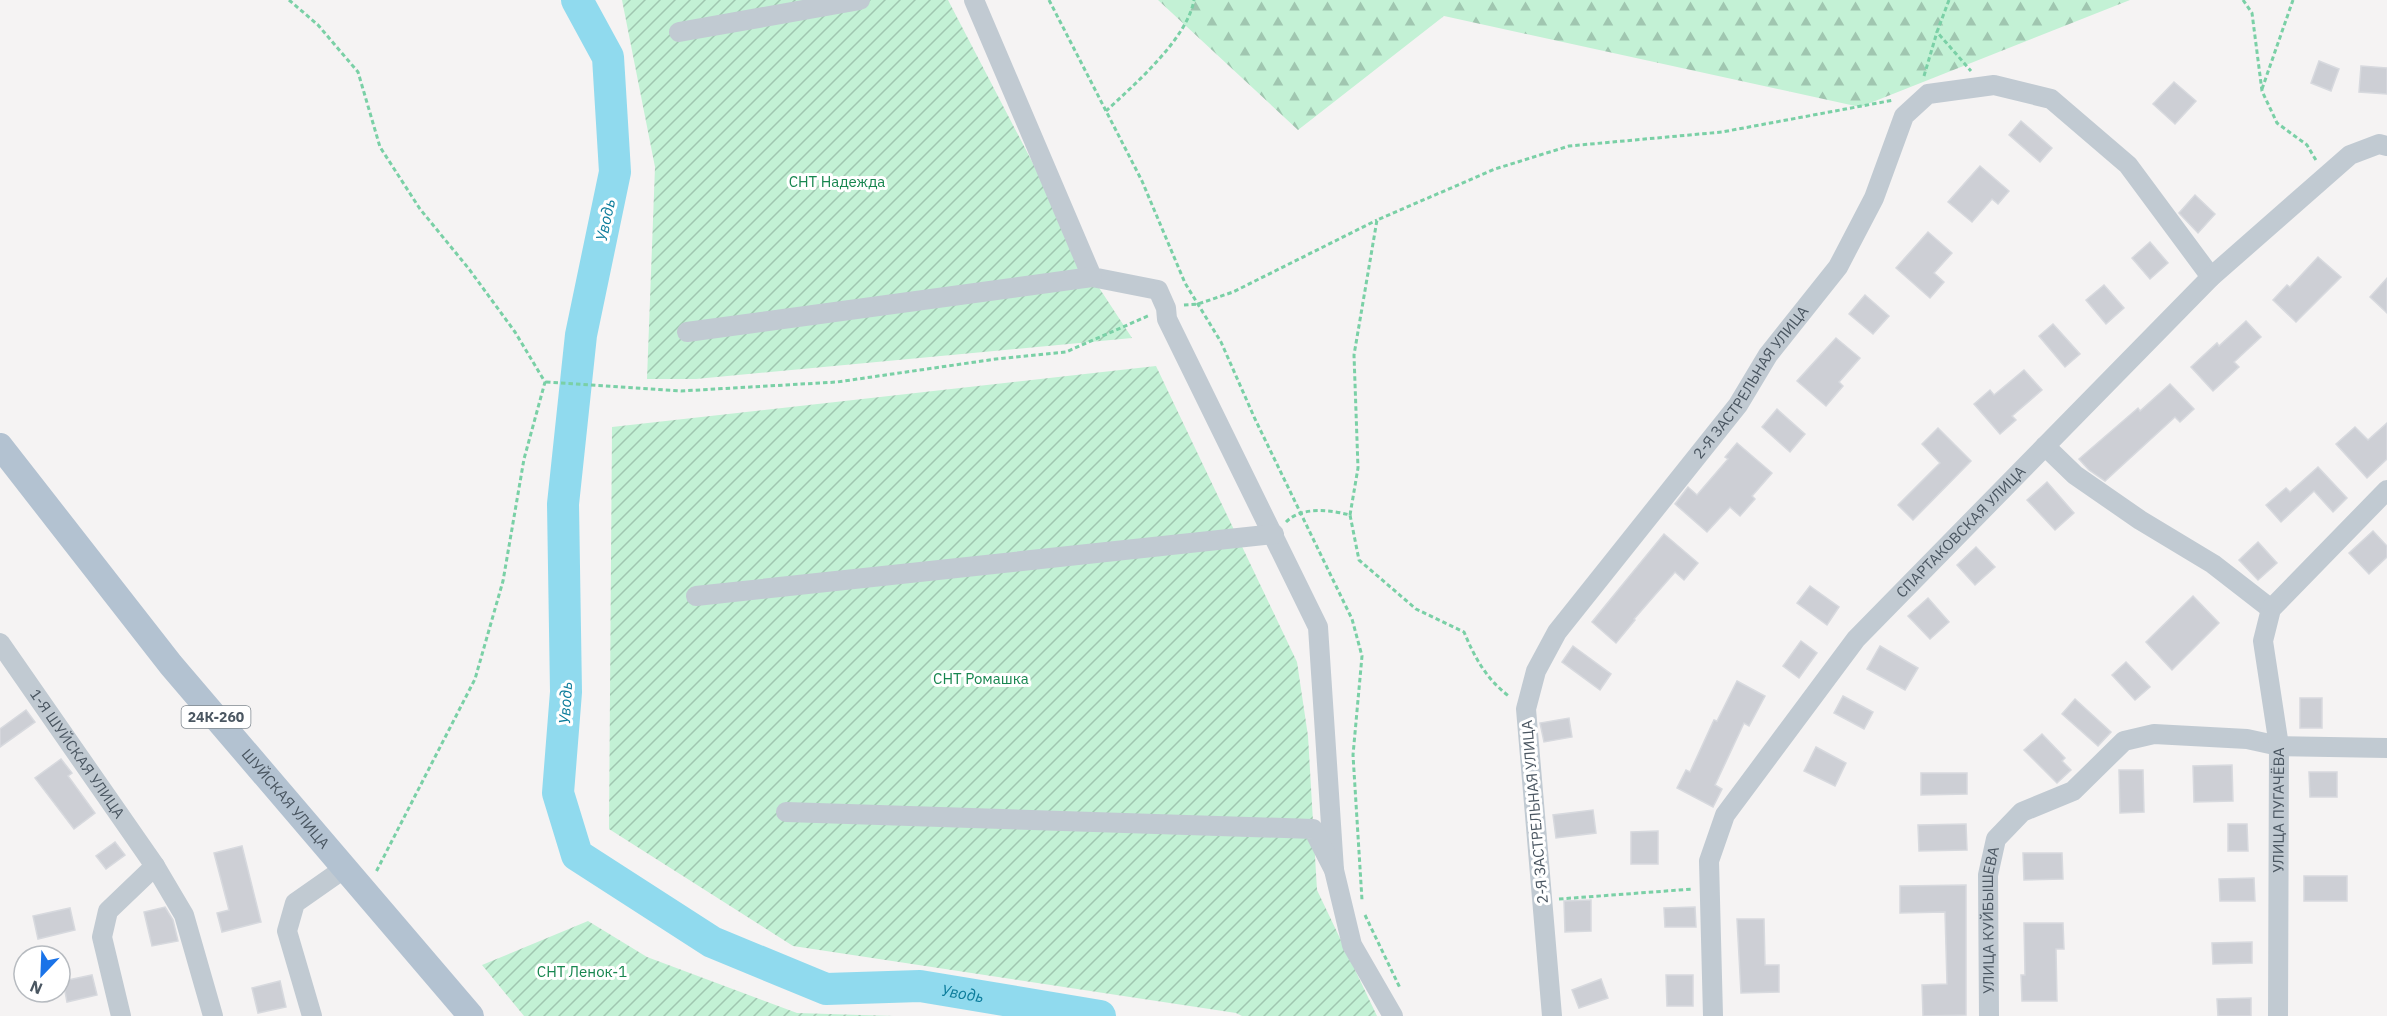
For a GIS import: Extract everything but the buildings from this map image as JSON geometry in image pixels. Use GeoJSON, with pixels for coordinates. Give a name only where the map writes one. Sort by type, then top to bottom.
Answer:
{"type":"FeatureCollection","features":[{"type":"Feature","properties":{"kind":"main road","name":"ШУЙСКАЯ УЛИЦА"},"geometry":{"type":"LineString","coordinates":[[0,446],[171,665],[441,980]]}},
{"type":"Feature","properties":{"kind":"main road","name":"24К-260"},"geometry":{"type":"LineString","coordinates":[[441,980],[471,1016]]}},
{"type":"Feature","properties":{"kind":"street"},"geometry":{"type":"LineString","coordinates":[[679,32],[861,0]]}},
{"type":"Feature","properties":{"kind":"street"},"geometry":{"type":"LineString","coordinates":[[974,0],[1092,277]]}},
{"type":"Feature","properties":{"kind":"street"},"geometry":{"type":"LineString","coordinates":[[1923,94],[1994,85],[2050,99],[2128,165],[2211,277]]}},
{"type":"Feature","properties":{"kind":"street","name":"2-Я ЗАСТРЕЛЬНАЯ УЛИЦА"},"geometry":{"type":"LineString","coordinates":[[1552,1016],[1526,709],[1536,671],[1557,632],[1738,405],[1768,356],[1838,267],[1874,198],[1904,116],[1923,94]]}},
{"type":"Feature","properties":{"kind":"street","name":"СПАРТАКОВСКАЯ УЛИЦА"},"geometry":{"type":"LineString","coordinates":[[1713,1016],[1709,861],[1725,815],[1856,639],[2211,277],[2350,155],[2383,145]]}},
{"type":"Feature","properties":{"kind":"street"},"geometry":{"type":"LineString","coordinates":[[687,332],[1092,277],[1158,290],[1166,308],[1167,319],[1318,627],[1334,870],[1352,945],[1393,1016]]}},
{"type":"Feature","properties":{"kind":"street"},"geometry":{"type":"LineString","coordinates":[[2045,446],[2075,475],[2213,564],[2271,609],[2387,490]]}},
{"type":"Feature","properties":{"kind":"street"},"geometry":{"type":"LineString","coordinates":[[696,596],[1274,534]]}},
{"type":"Feature","properties":{"kind":"street","name":"УЛИЦА ПУГАЧЁВА"},"geometry":{"type":"LineString","coordinates":[[2271,609],[2263,641],[2279,746],[2278,1016]]}},
{"type":"Feature","properties":{"kind":"street","name":"1-Я ШУЙСКАЯ УЛИЦА"},"geometry":{"type":"LineString","coordinates":[[0,643],[155,866],[184,915],[213,1016]]}},
{"type":"Feature","properties":{"kind":"street","name":"УЛИЦА КУЙБЫШЕВА"},"geometry":{"type":"LineString","coordinates":[[1989,1016],[1988,876],[1996,839],[2022,812],[2073,791],[2124,741],[2154,734],[2247,739],[2279,746],[2387,748]]}},
{"type":"Feature","properties":{"kind":"street"},"geometry":{"type":"LineString","coordinates":[[786,812],[1313,829],[1334,870]]}},
{"type":"Feature","properties":{"kind":"street"},"geometry":{"type":"LineString","coordinates":[[121,1016],[102,937],[108,911],[155,866]]}},
{"type":"Feature","properties":{"kind":"street"},"geometry":{"type":"LineString","coordinates":[[312,1016],[287,931],[295,903],[345,868]]}},
{"type":"Feature","properties":{"kind":"street"},"geometry":{"type":"LineString","coordinates":[[441,980],[453,1016]]}},
{"type":"Feature","properties":{"kind":"path"},"geometry":{"type":"LineString","coordinates":[[289,0],[318,25],[358,72],[380,147],[420,209],[469,269],[515,332],[545,382],[524,459],[503,581],[476,679],[376,873]]}},
{"type":"Feature","properties":{"kind":"path"},"geometry":{"type":"LineString","coordinates":[[1049,0],[1142,181],[1185,283],[1221,342],[1300,514],[1352,619],[1362,656],[1353,754],[1362,909],[1403,994]]}},
{"type":"Feature","properties":{"kind":"path"},"geometry":{"type":"LineString","coordinates":[[1106,111],[1151,68],[1191,16],[1194,0]]}},
{"type":"Feature","properties":{"kind":"path"},"geometry":{"type":"LineString","coordinates":[[1923,94],[1937,32],[1949,0]]}},
{"type":"Feature","properties":{"kind":"path"},"geometry":{"type":"LineString","coordinates":[[2243,0],[2252,13],[2262,91],[2277,123],[2307,145],[2326,176]]}},
{"type":"Feature","properties":{"kind":"path"},"geometry":{"type":"LineString","coordinates":[[2262,91],[2293,0]]}},
{"type":"Feature","properties":{"kind":"path"},"geometry":{"type":"LineString","coordinates":[[1937,32],[1984,86]]}},
{"type":"Feature","properties":{"kind":"path"},"geometry":{"type":"LineString","coordinates":[[1198,304],[1233,292],[1377,220],[1494,169],[1569,146],[1722,132],[1895,100]]}},
{"type":"Feature","properties":{"kind":"path"},"geometry":{"type":"LineString","coordinates":[[1377,220],[1354,355],[1358,468],[1350,514],[1359,560],[1416,609],[1464,632],[1476,661],[1496,686],[1526,709]]}},
{"type":"Feature","properties":{"kind":"path"},"geometry":{"type":"LineString","coordinates":[[545,382],[681,391],[837,382],[996,359],[1066,352],[1166,308]]}},
{"type":"Feature","properties":{"kind":"path"},"geometry":{"type":"LineString","coordinates":[[1274,534],[1293,515],[1328,509],[1350,514]]}},
{"type":"Feature","properties":{"kind":"path"},"geometry":{"type":"LineString","coordinates":[[1542,900],[1710,888]]}},
{"type":"Feature","properties":{"kind":"green space","name":"СНТ Надежда"},"geometry":{"type":"Polygon","coordinates":[[[622,0],[948,0],[1092,277],[1132,338],[696,379],[647,379],[655,167],[622,0]]]}},
{"type":"Feature","properties":{"kind":"green space"},"geometry":{"type":"Polygon","coordinates":[[[1158,0],[2130,0],[1860,107],[1444,16],[1298,130],[1158,0]]]}},
{"type":"Feature","properties":{"kind":"green space","name":"СНТ Ромашка"},"geometry":{"type":"Polygon","coordinates":[[[1156,366],[1297,662],[1308,736],[1317,890],[1377,1016],[1242,1016],[1236,1013],[793,946],[609,829],[612,427],[1156,366]]]}},
{"type":"Feature","properties":{"kind":"green space","name":"СНТ Ленок-1"},"geometry":{"type":"Polygon","coordinates":[[[588,921],[647,957],[797,1013],[894,1016],[524,1016],[482,965],[588,921]]]}},
{"type":"Feature","properties":{"kind":"waterway","name":"Уводь"},"geometry":{"type":"LineString","coordinates":[[577,0],[608,57],[615,172],[581,335],[563,504],[566,692],[558,793],[577,855],[712,942],[826,989],[920,986],[1100,1016]]}}]}
